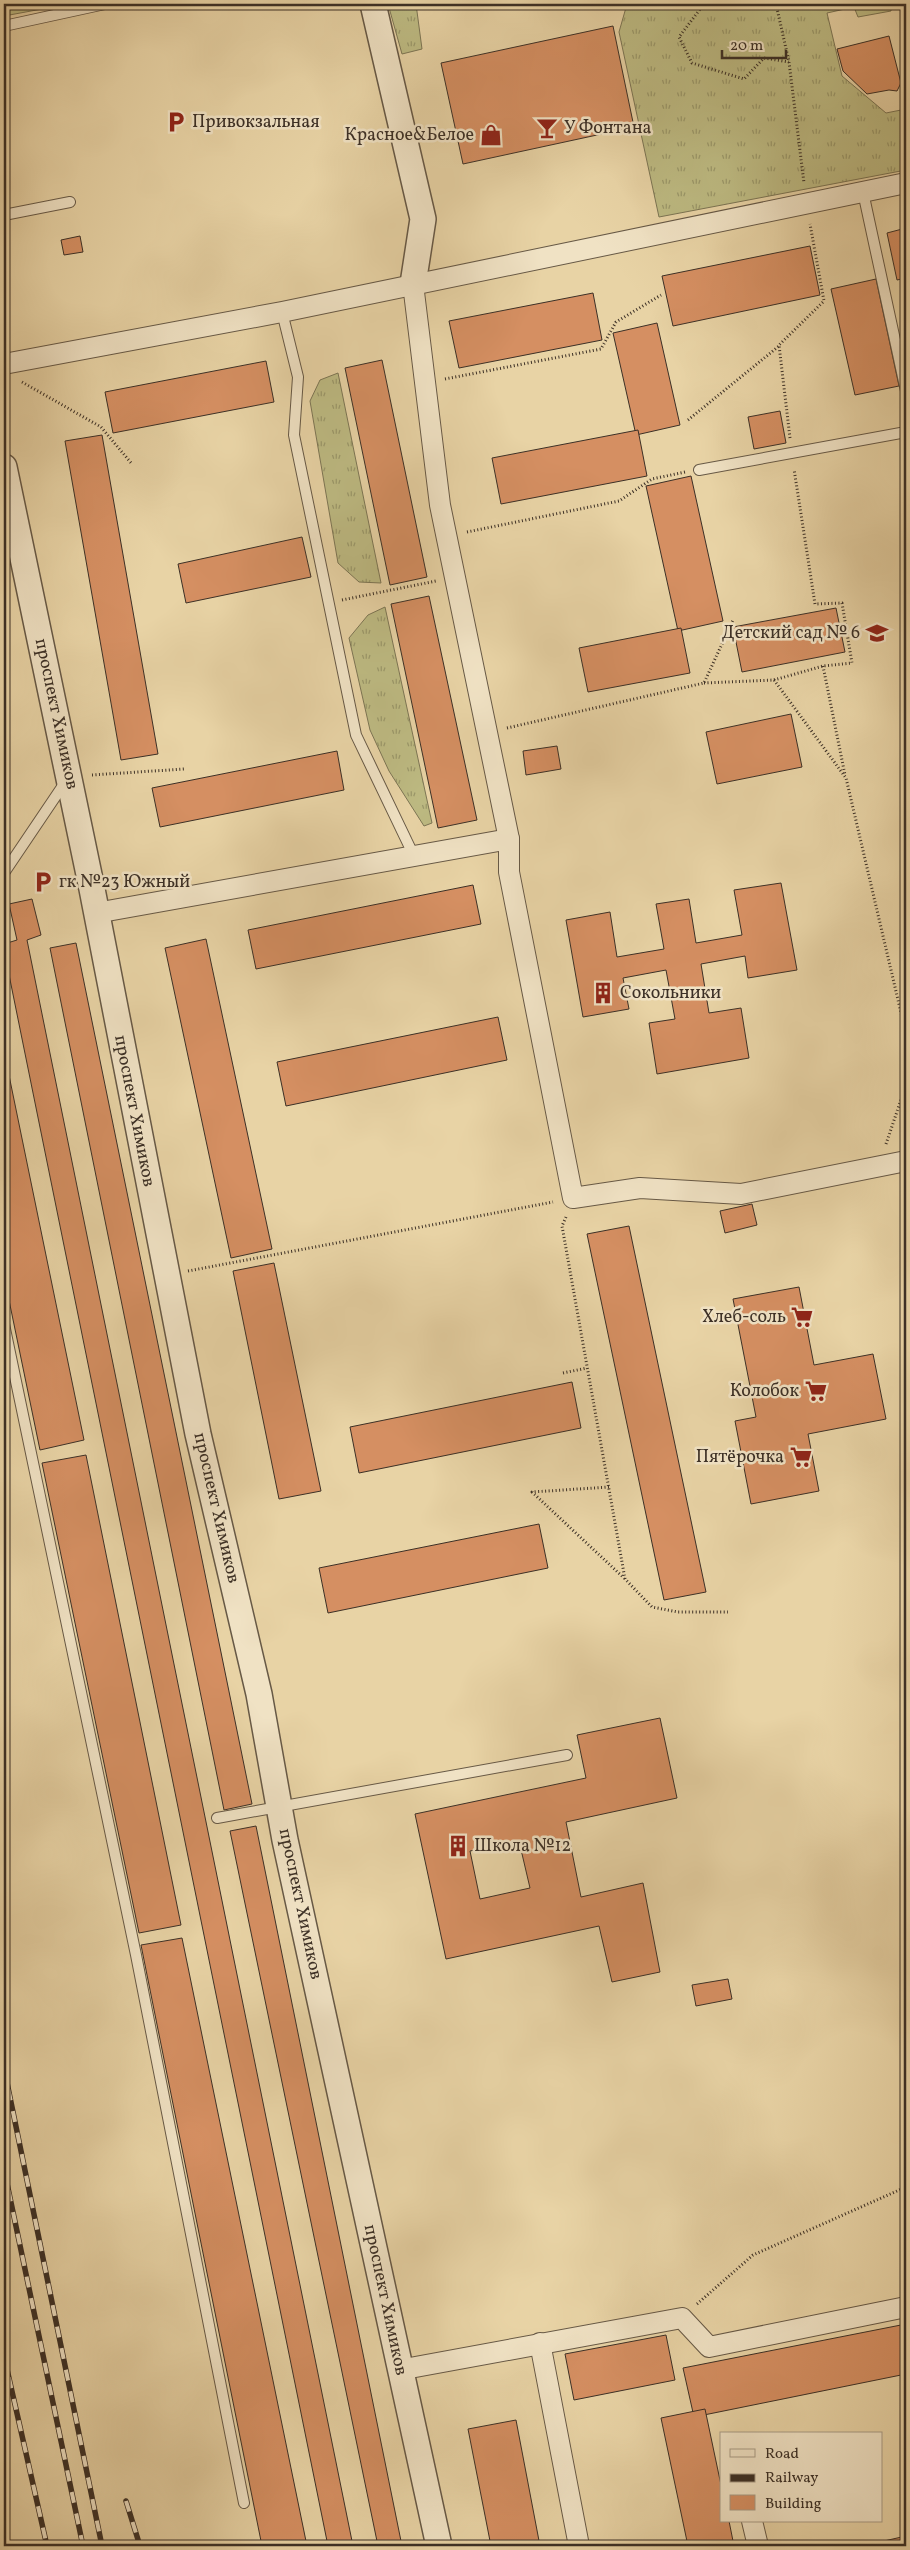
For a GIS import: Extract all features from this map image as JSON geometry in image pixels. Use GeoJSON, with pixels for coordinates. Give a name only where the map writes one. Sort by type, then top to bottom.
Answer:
{"type":"FeatureCollection","features":[{"type":"Feature","properties":{"kind":"street"},"geometry":{"type":"LineString","coordinates":[[374,4],[423,220],[413,284],[440,505],[509,839],[510,872],[573,1198],[640,1188],[741,1194],[906,1161]]}},
{"type":"Feature","properties":{"kind":"street"},"geometry":{"type":"LineString","coordinates":[[4,364],[282,312],[906,183]]}},
{"type":"Feature","properties":{"kind":"street","name":"проспект Химиков"},"geometry":{"type":"LineString","coordinates":[[4,467],[69,777],[198,1434],[259,1694],[279,1806],[399,2370],[429,2495],[438,2546]]}},
{"type":"Feature","properties":{"kind":"street"},"geometry":{"type":"LineString","coordinates":[[96,913],[509,839]]}},
{"type":"Feature","properties":{"kind":"street"},"geometry":{"type":"LineString","coordinates":[[399,2370],[682,2318],[709,2347],[906,2307]]}},
{"type":"Feature","properties":{"kind":"street"},"geometry":{"type":"LineString","coordinates":[[540,2343],[580,2546]]}},
{"type":"Feature","properties":{"kind":"street"},"geometry":{"type":"LineString","coordinates":[[752,2522],[758,2546]]}},
{"type":"Feature","properties":{"kind":"lane"},"geometry":{"type":"LineString","coordinates":[[4,26],[105,4]]}},
{"type":"Feature","properties":{"kind":"lane"},"geometry":{"type":"LineString","coordinates":[[863,192],[906,391]]}},
{"type":"Feature","properties":{"kind":"lane"},"geometry":{"type":"LineString","coordinates":[[4,215],[70,202]]}},
{"type":"Feature","properties":{"kind":"lane"},"geometry":{"type":"LineString","coordinates":[[282,312],[298,377],[294,434],[356,735],[414,856]]}},
{"type":"Feature","properties":{"kind":"lane"},"geometry":{"type":"LineString","coordinates":[[699,470],[906,432]]}},
{"type":"Feature","properties":{"kind":"lane"},"geometry":{"type":"LineString","coordinates":[[4,873],[69,777]]}},
{"type":"Feature","properties":{"kind":"lane"},"geometry":{"type":"LineString","coordinates":[[4,1324],[138,1965],[244,2503]]}},
{"type":"Feature","properties":{"kind":"lane"},"geometry":{"type":"LineString","coordinates":[[217,1818],[567,1755]]}},
{"type":"Feature","properties":{"kind":"path"},"geometry":{"type":"LineString","coordinates":[[704,4],[680,37],[692,63],[744,79],[764,58],[789,62]]}},
{"type":"Feature","properties":{"kind":"path"},"geometry":{"type":"LineString","coordinates":[[688,420],[780,345],[824,301],[807,204],[789,62],[776,4]]}},
{"type":"Feature","properties":{"kind":"path"},"geometry":{"type":"LineString","coordinates":[[425,383],[601,349],[616,322],[661,296]]}},
{"type":"Feature","properties":{"kind":"path"},"geometry":{"type":"LineString","coordinates":[[487,732],[704,683],[774,680],[823,666],[852,663],[842,603],[815,604],[791,453],[780,345]]}},
{"type":"Feature","properties":{"kind":"path"},"geometry":{"type":"LineString","coordinates":[[20,381],[101,427],[132,464]]}},
{"type":"Feature","properties":{"kind":"path"},"geometry":{"type":"LineString","coordinates":[[447,536],[619,501],[652,479],[699,470]]}},
{"type":"Feature","properties":{"kind":"path"},"geometry":{"type":"LineString","coordinates":[[329,602],[455,577]]}},
{"type":"Feature","properties":{"kind":"path"},"geometry":{"type":"LineString","coordinates":[[704,683],[733,620]]}},
{"type":"Feature","properties":{"kind":"path"},"geometry":{"type":"LineString","coordinates":[[823,666],[846,778],[906,1034]]}},
{"type":"Feature","properties":{"kind":"path"},"geometry":{"type":"LineString","coordinates":[[774,680],[846,778]]}},
{"type":"Feature","properties":{"kind":"path"},"geometry":{"type":"LineString","coordinates":[[69,777],[184,770]]}},
{"type":"Feature","properties":{"kind":"path"},"geometry":{"type":"LineString","coordinates":[[878,1166],[906,1085]]}},
{"type":"Feature","properties":{"kind":"path"},"geometry":{"type":"LineString","coordinates":[[167,1275],[573,1198]]}},
{"type":"Feature","properties":{"kind":"path"},"geometry":{"type":"LineString","coordinates":[[573,1198],[562,1226],[625,1579]]}},
{"type":"Feature","properties":{"kind":"path"},"geometry":{"type":"LineString","coordinates":[[563,1373],[587,1368]]}},
{"type":"Feature","properties":{"kind":"path"},"geometry":{"type":"LineString","coordinates":[[609,1487],[532,1492],[625,1579],[652,1607],[678,1612],[728,1612]]}},
{"type":"Feature","properties":{"kind":"path"},"geometry":{"type":"LineString","coordinates":[[682,2318],[753,2255],[906,2187]]}},
{"type":"Feature","properties":{"kind":"green space"},"geometry":{"type":"Polygon","coordinates":[[[4,4],[69,4],[4,16],[4,4]]]}},
{"type":"Feature","properties":{"kind":"green space"},"geometry":{"type":"Polygon","coordinates":[[[388,4],[416,4],[422,49],[402,54],[388,4]]]}},
{"type":"Feature","properties":{"kind":"green space"},"geometry":{"type":"Polygon","coordinates":[[[627,4],[806,4],[807,8],[829,4],[891,4],[891,11],[858,17],[854,7],[827,13],[842,76],[886,113],[906,109],[906,170],[659,217],[619,32],[627,4]]]}},
{"type":"Feature","properties":{"kind":"green space"},"geometry":{"type":"Polygon","coordinates":[[[338,373],[381,583],[359,582],[338,563],[310,401],[320,380],[338,373]]]}},
{"type":"Feature","properties":{"kind":"green space"},"geometry":{"type":"Polygon","coordinates":[[[385,607],[432,823],[424,826],[389,771],[370,730],[349,638],[368,615],[385,607]]]}},
{"type":"Feature","properties":{"kind":"building"},"geometry":{"type":"Polygon","coordinates":[[[613,26],[634,127],[463,164],[441,63],[613,26]]]}},
{"type":"Feature","properties":{"kind":"building"},"geometry":{"type":"Polygon","coordinates":[[[889,36],[901,83],[897,91],[889,90],[867,94],[843,71],[837,49],[889,36]]]}},
{"type":"Feature","properties":{"kind":"building"},"geometry":{"type":"Polygon","coordinates":[[[906,228],[906,278],[897,280],[887,233],[906,228]]]}},
{"type":"Feature","properties":{"kind":"building"},"geometry":{"type":"Polygon","coordinates":[[[80,236],[83,252],[64,255],[61,240],[80,236]]]}},
{"type":"Feature","properties":{"kind":"building"},"geometry":{"type":"Polygon","coordinates":[[[810,246],[820,295],[673,326],[662,276],[810,246]]]}},
{"type":"Feature","properties":{"kind":"building"},"geometry":{"type":"Polygon","coordinates":[[[876,279],[899,386],[855,395],[831,289],[876,279]]]}},
{"type":"Feature","properties":{"kind":"building"},"geometry":{"type":"Polygon","coordinates":[[[593,293],[602,340],[459,368],[449,321],[593,293]]]}},
{"type":"Feature","properties":{"kind":"building"},"geometry":{"type":"Polygon","coordinates":[[[657,323],[680,425],[636,435],[613,333],[657,323]]]}},
{"type":"Feature","properties":{"kind":"building"},"geometry":{"type":"Polygon","coordinates":[[[382,360],[427,577],[390,585],[345,368],[382,360]]]}},
{"type":"Feature","properties":{"kind":"building"},"geometry":{"type":"Polygon","coordinates":[[[266,361],[274,402],[113,433],[105,392],[266,361]]]}},
{"type":"Feature","properties":{"kind":"building"},"geometry":{"type":"Polygon","coordinates":[[[780,411],[786,443],[754,449],[748,417],[780,411]]]}},
{"type":"Feature","properties":{"kind":"building"},"geometry":{"type":"Polygon","coordinates":[[[638,430],[647,476],[501,504],[492,458],[638,430]]]}},
{"type":"Feature","properties":{"kind":"building"},"geometry":{"type":"Polygon","coordinates":[[[102,435],[158,754],[121,760],[65,441],[102,435]]]}},
{"type":"Feature","properties":{"kind":"building"},"geometry":{"type":"Polygon","coordinates":[[[691,476],[723,621],[678,631],[646,486],[691,476]]]}},
{"type":"Feature","properties":{"kind":"building"},"geometry":{"type":"Polygon","coordinates":[[[302,537],[311,577],[186,603],[178,564],[302,537]]]}},
{"type":"Feature","properties":{"kind":"building"},"geometry":{"type":"Polygon","coordinates":[[[429,596],[477,820],[438,828],[391,604],[429,596]]]}},
{"type":"Feature","properties":{"kind":"building"},"geometry":{"type":"Polygon","coordinates":[[[836,608],[845,652],[742,672],[733,627],[836,608]]]}},
{"type":"Feature","properties":{"kind":"building"},"geometry":{"type":"Polygon","coordinates":[[[681,628],[690,673],[588,692],[579,648],[681,628]]]}},
{"type":"Feature","properties":{"kind":"building"},"geometry":{"type":"Polygon","coordinates":[[[791,714],[802,767],[717,784],[706,732],[791,714]]]}},
{"type":"Feature","properties":{"kind":"building"},"geometry":{"type":"Polygon","coordinates":[[[557,746],[561,769],[526,775],[523,751],[557,746]]]}},
{"type":"Feature","properties":{"kind":"building"},"geometry":{"type":"Polygon","coordinates":[[[337,751],[344,790],[160,827],[152,788],[337,751]]]}},
{"type":"Feature","properties":{"kind":"building","name":"Сокольники"},"geometry":{"type":"Polygon","coordinates":[[[781,883],[797,970],[748,978],[745,956],[701,964],[709,1013],[741,1008],[749,1058],[657,1074],[649,1023],[675,1019],[666,970],[623,978],[629,1009],[583,1017],[566,920],[610,912],[617,957],[664,949],[656,904],[689,899],[696,943],[742,935],[734,890],[781,883]]]}},
{"type":"Feature","properties":{"kind":"building"},"geometry":{"type":"Polygon","coordinates":[[[473,885],[481,924],[256,969],[248,930],[473,885]]]}},
{"type":"Feature","properties":{"kind":"building"},"geometry":{"type":"Polygon","coordinates":[[[32,899],[41,935],[27,940],[353,2546],[328,2546],[4,950],[4,944],[17,940],[9,904],[32,899]]]}},
{"type":"Feature","properties":{"kind":"building"},"geometry":{"type":"Polygon","coordinates":[[[206,939],[272,1249],[231,1258],[165,948],[206,939]]]}},
{"type":"Feature","properties":{"kind":"building"},"geometry":{"type":"Polygon","coordinates":[[[76,943],[252,1804],[224,1810],[50,948],[76,943]]]}},
{"type":"Feature","properties":{"kind":"building"},"geometry":{"type":"Polygon","coordinates":[[[498,1017],[507,1060],[286,1106],[277,1062],[498,1017]]]}},
{"type":"Feature","properties":{"kind":"building"},"geometry":{"type":"Polygon","coordinates":[[[4,1051],[84,1440],[40,1450],[4,1276],[4,1051]]]}},
{"type":"Feature","properties":{"kind":"building"},"geometry":{"type":"Polygon","coordinates":[[[752,1204],[757,1225],[725,1233],[720,1211],[752,1204]]]}},
{"type":"Feature","properties":{"kind":"building"},"geometry":{"type":"Polygon","coordinates":[[[629,1226],[706,1592],[664,1600],[587,1234],[629,1226]]]}},
{"type":"Feature","properties":{"kind":"building"},"geometry":{"type":"Polygon","coordinates":[[[274,1263],[321,1491],[279,1499],[233,1271],[274,1263]]]}},
{"type":"Feature","properties":{"kind":"building","name":"Колобок"},"geometry":{"type":"Polygon","coordinates":[[[799,1287],[814,1365],[873,1354],[886,1419],[808,1434],[819,1491],[751,1504],[735,1421],[756,1417],[733,1299],[799,1287]]]}},
{"type":"Feature","properties":{"kind":"building"},"geometry":{"type":"Polygon","coordinates":[[[572,1382],[581,1428],[359,1473],[350,1427],[572,1382]]]}},
{"type":"Feature","properties":{"kind":"building"},"geometry":{"type":"Polygon","coordinates":[[[86,1455],[181,1925],[139,1933],[42,1463],[86,1455]]]}},
{"type":"Feature","properties":{"kind":"building"},"geometry":{"type":"Polygon","coordinates":[[[539,1524],[548,1568],[328,1613],[319,1568],[539,1524]]]}},
{"type":"Feature","properties":{"kind":"building","name":"Школа №12"},"geometry":{"type":"Polygon","coordinates":[[[660,1718],[677,1798],[566,1822],[581,1897],[643,1883],[660,1972],[612,1982],[599,1926],[446,1959],[415,1814],[586,1778],[577,1735],[660,1718]],[[519,1841],[470,1851],[480,1899],[530,1888],[519,1841]]]}},
{"type":"Feature","properties":{"kind":"building"},"geometry":{"type":"Polygon","coordinates":[[[256,1826],[402,2546],[378,2546],[230,1831],[256,1826]]]}},
{"type":"Feature","properties":{"kind":"building"},"geometry":{"type":"Polygon","coordinates":[[[182,1938],[307,2546],[262,2546],[141,1945],[182,1938]]]}},
{"type":"Feature","properties":{"kind":"building"},"geometry":{"type":"Polygon","coordinates":[[[728,1979],[732,1999],[696,2006],[692,1985],[728,1979]]]}},
{"type":"Feature","properties":{"kind":"building"},"geometry":{"type":"Polygon","coordinates":[[[906,2324],[906,2374],[694,2417],[683,2368],[906,2324]]]}},
{"type":"Feature","properties":{"kind":"building"},"geometry":{"type":"Polygon","coordinates":[[[666,2335],[675,2380],[574,2400],[565,2354],[666,2335]]]}},
{"type":"Feature","properties":{"kind":"building"},"geometry":{"type":"Polygon","coordinates":[[[705,2409],[720,2480],[720,2522],[729,2522],[734,2546],[688,2546],[661,2418],[705,2409]]]}},
{"type":"Feature","properties":{"kind":"building"},"geometry":{"type":"Polygon","coordinates":[[[516,2420],[540,2546],[491,2546],[468,2429],[516,2420]]]}},
{"type":"Feature","properties":{"kind":"building"},"geometry":{"type":"Polygon","coordinates":[[[906,2536],[906,2546],[885,2546],[884,2541],[906,2536]]]}},
{"type":"Feature","properties":{"kind":"railway"},"geometry":{"type":"LineString","coordinates":[[4,2068],[102,2546]]}},
{"type":"Feature","properties":{"kind":"railway"},"geometry":{"type":"LineString","coordinates":[[4,2169],[83,2546]]}},
{"type":"Feature","properties":{"kind":"railway"},"geometry":{"type":"LineString","coordinates":[[4,2356],[47,2546]]}},
{"type":"Feature","properties":{"kind":"railway"},"geometry":{"type":"LineString","coordinates":[[126,2501],[140,2546]]}},
{"type":"Feature","properties":{"kind":"place","name":"Привокзальная"},"geometry":{"type":"Point","coordinates":[176,122]}},
{"type":"Feature","properties":{"kind":"place","name":"У Фонтана"},"geometry":{"type":"Point","coordinates":[547,128]}},
{"type":"Feature","properties":{"kind":"place","name":"Красное&Белое"},"geometry":{"type":"Point","coordinates":[491,135]}},
{"type":"Feature","properties":{"kind":"place","name":"Детский сад № 6"},"geometry":{"type":"Point","coordinates":[877,633]}},
{"type":"Feature","properties":{"kind":"place","name":"гк №23 Южный"},"geometry":{"type":"Point","coordinates":[43,882]}},
{"type":"Feature","properties":{"kind":"place","name":"Сокольники"},"geometry":{"type":"Point","coordinates":[603,993]}},
{"type":"Feature","properties":{"kind":"place","name":"Хлеб-соль"},"geometry":{"type":"Point","coordinates":[802,1317]}},
{"type":"Feature","properties":{"kind":"place","name":"Колобок"},"geometry":{"type":"Point","coordinates":[816,1391]}},
{"type":"Feature","properties":{"kind":"place","name":"Пятёрочка"},"geometry":{"type":"Point","coordinates":[801,1457]}},
{"type":"Feature","properties":{"kind":"place","name":"Школа №12"},"geometry":{"type":"Point","coordinates":[458,1846]}}]}
